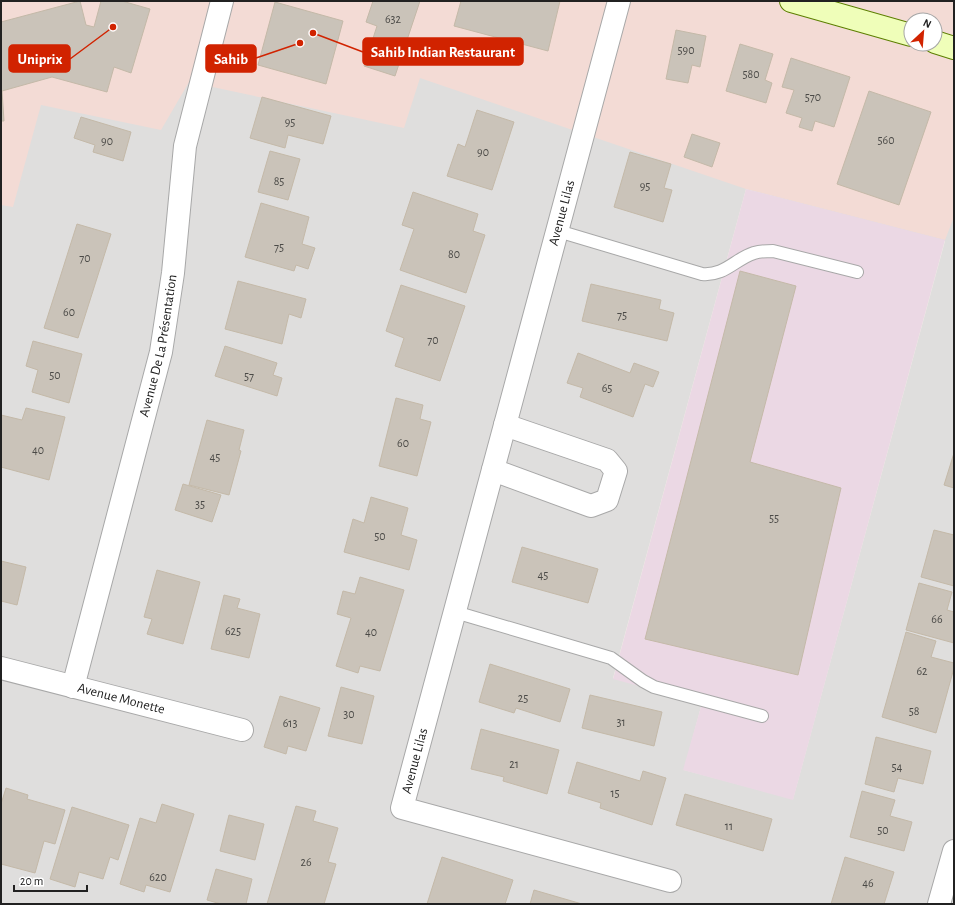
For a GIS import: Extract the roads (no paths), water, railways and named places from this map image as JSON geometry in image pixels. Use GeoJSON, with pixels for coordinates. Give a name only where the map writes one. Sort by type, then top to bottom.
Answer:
{"type":"FeatureCollection","features":[{"type":"Feature","properties":{"kind":"street","name":"Avenue De La Présentation"},"geometry":{"type":"LineString","coordinates":[[73,687],[161,352],[173,273],[185,146],[222,1]]}},
{"type":"Feature","properties":{"kind":"street","name":"Avenue Lilas"},"geometry":{"type":"LineString","coordinates":[[619,1],[402,808],[670,881]]}},
{"type":"Feature","properties":{"kind":"street"},"geometry":{"type":"LineString","coordinates":[[792,1],[903,33]]}},
{"type":"Feature","properties":{"kind":"street"},"geometry":{"type":"LineString","coordinates":[[943,45],[954,48]]}},
{"type":"Feature","properties":{"kind":"street"},"geometry":{"type":"LineString","coordinates":[[493,470],[591,506],[607,500],[616,471],[607,460],[505,425]]}},
{"type":"Feature","properties":{"kind":"street","name":"Avenue Monette"},"geometry":{"type":"LineString","coordinates":[[1,668],[242,730]]}},
{"type":"Feature","properties":{"kind":"street"},"geometry":{"type":"LineString","coordinates":[[939,904],[954,851]]}},
{"type":"Feature","properties":{"kind":"lane"},"geometry":{"type":"LineString","coordinates":[[558,231],[702,274],[711,275],[719,272],[753,253],[763,251],[774,251],[857,272]]}},
{"type":"Feature","properties":{"kind":"lane"},"geometry":{"type":"LineString","coordinates":[[455,612],[611,658],[654,687],[762,716]]}},
{"type":"Feature","properties":{"kind":"place","name":"Uniprix"},"geometry":{"type":"Point","coordinates":[113,27]}},
{"type":"Feature","properties":{"kind":"place","name":"Sahib Indian Restaurant"},"geometry":{"type":"Point","coordinates":[313,33]}},
{"type":"Feature","properties":{"kind":"place","name":"Sahib"},"geometry":{"type":"Point","coordinates":[300,43]}}]}
